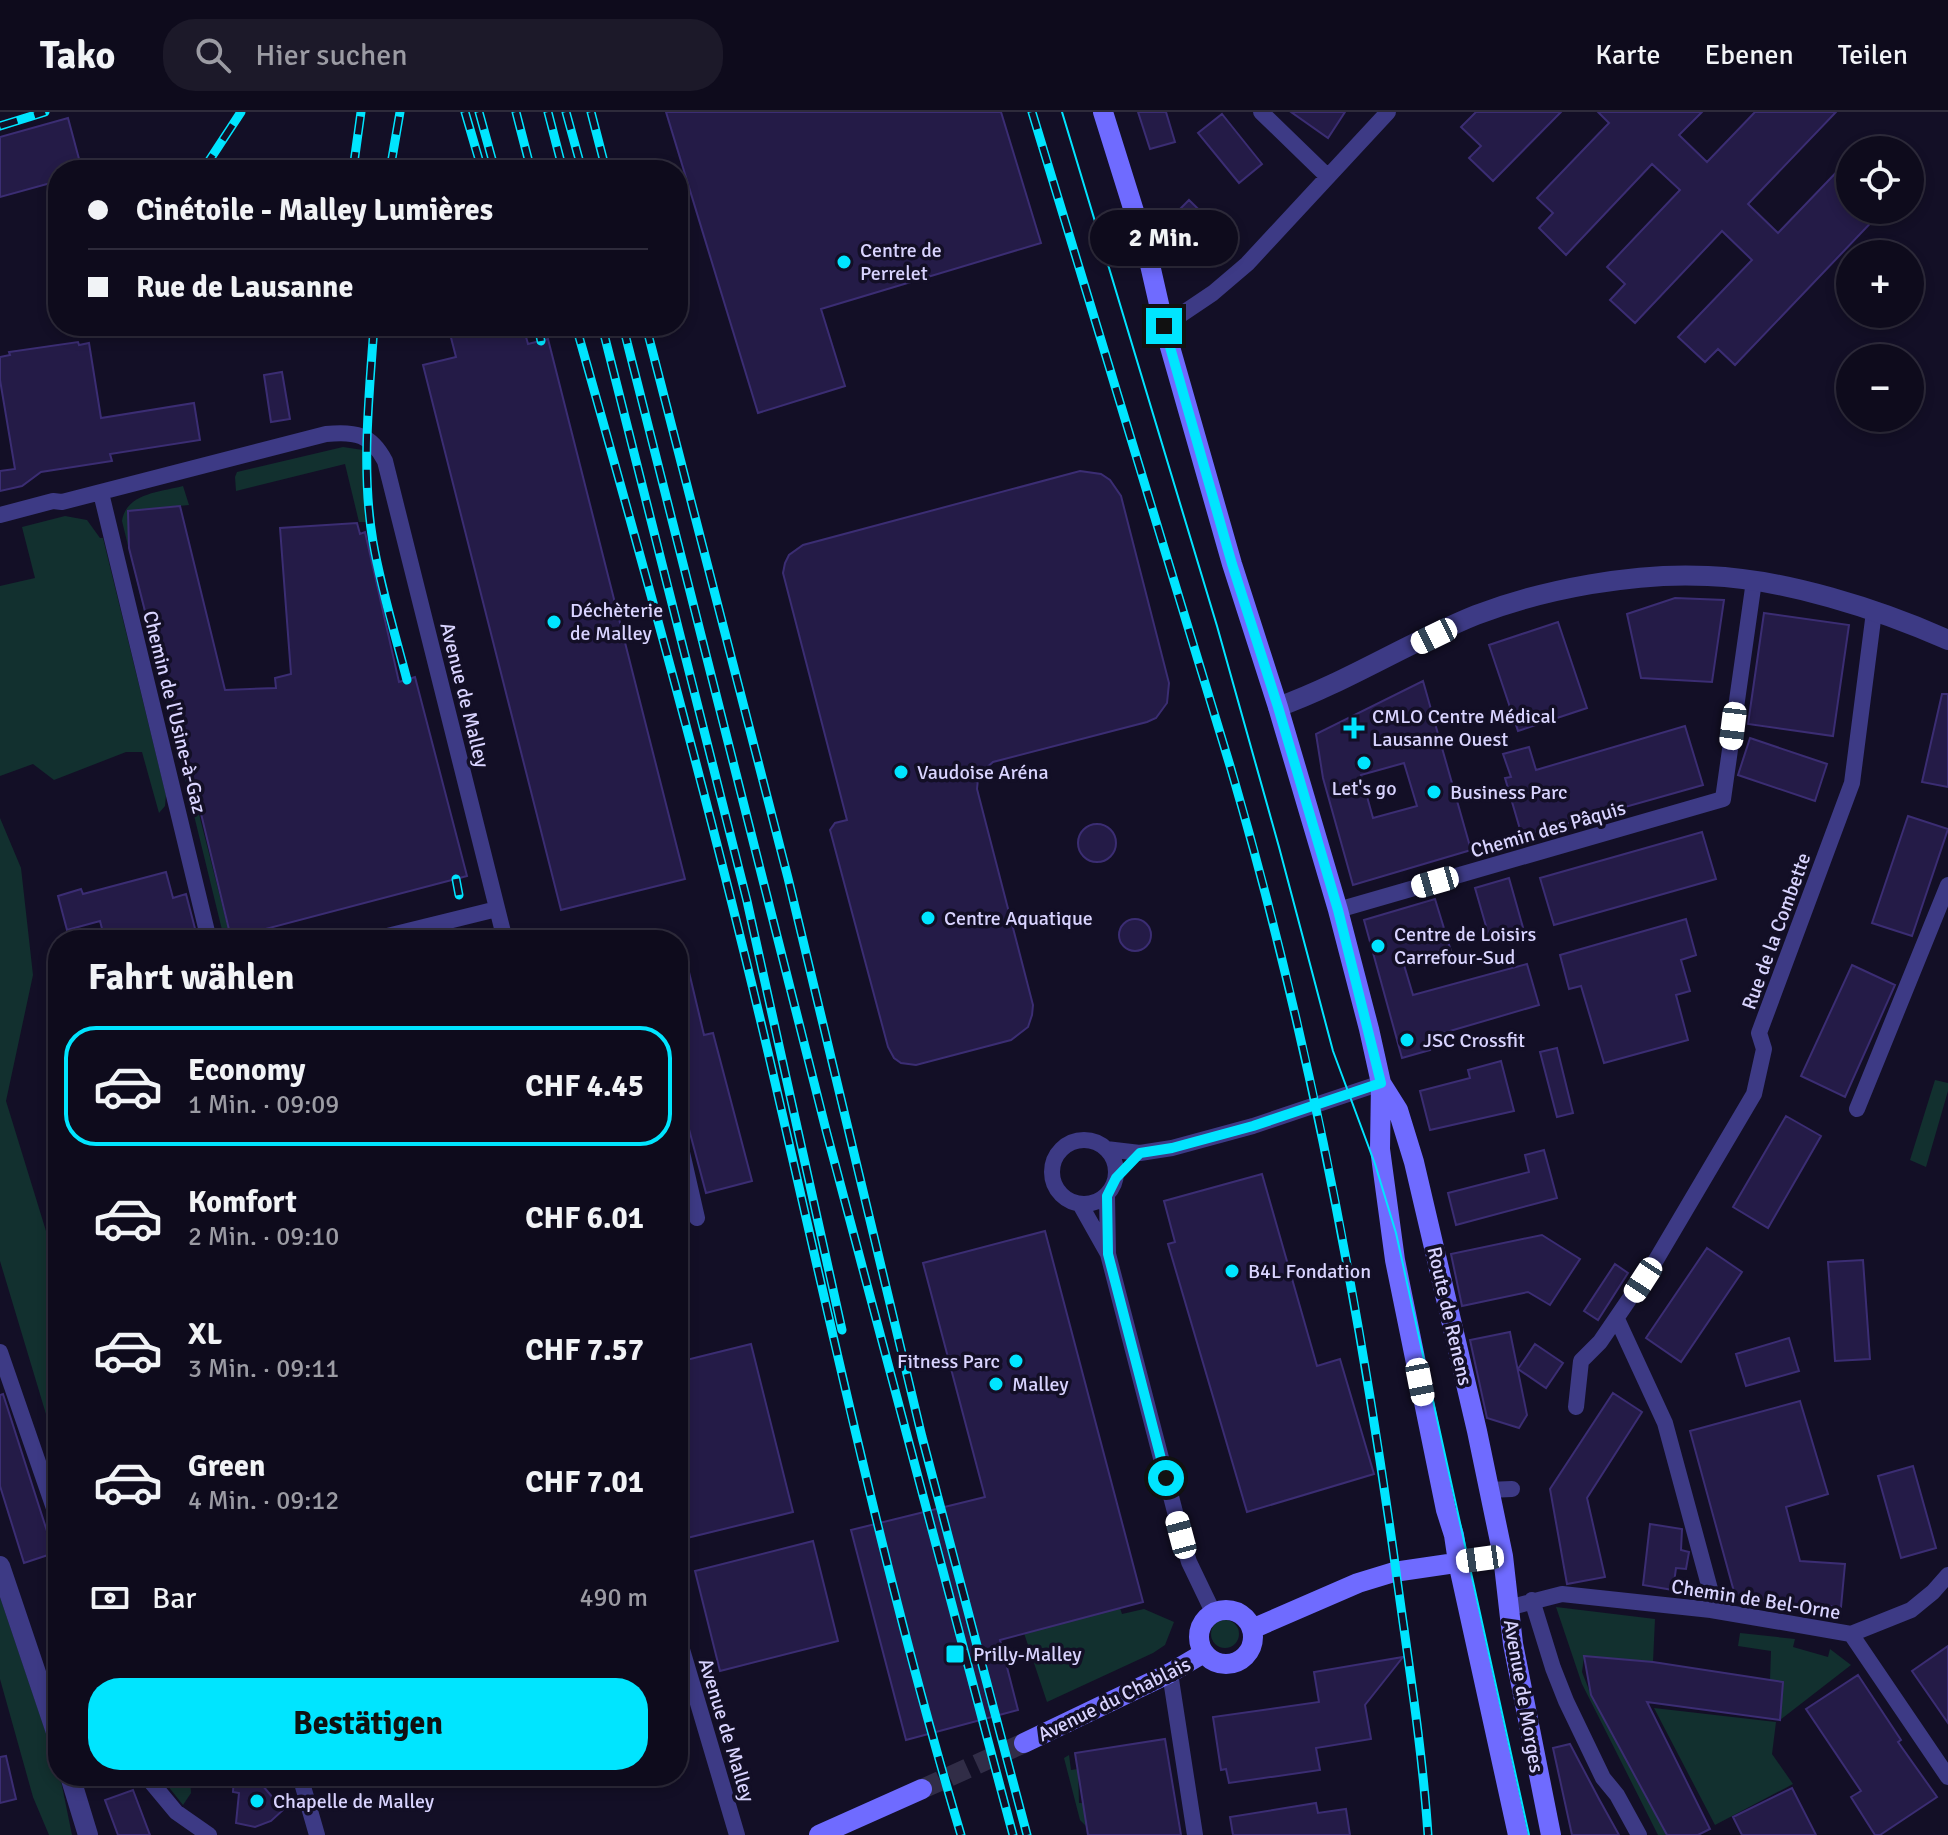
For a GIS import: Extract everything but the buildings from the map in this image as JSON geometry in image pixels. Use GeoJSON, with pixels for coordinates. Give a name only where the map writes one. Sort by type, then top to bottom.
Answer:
{"type":"FeatureCollection","features":[{"type":"Feature","properties":{"kind":"main road","name":"Route de Renens"},"geometry":{"type":"LineString","coordinates":[[1103,112],[1148,256],[1164,326],[1232,564],[1338,910],[1381,1083],[1380,1149],[1395,1260],[1458,1562]]}},
{"type":"Feature","properties":{"kind":"main road","name":"Route de Renens"},"geometry":{"type":"LineString","coordinates":[[1381,1083],[1398,1110],[1414,1162],[1503,1556]]}},
{"type":"Feature","properties":{"kind":"main road"},"geometry":{"type":"LineString","coordinates":[[1252,1629],[1358,1583],[1394,1572],[1503,1556]]}},
{"type":"Feature","properties":{"kind":"main road","name":"Avenue de Morges"},"geometry":{"type":"LineString","coordinates":[[1503,1556],[1508,1608],[1551,1835]]}},
{"type":"Feature","properties":{"kind":"main road","name":"Avenue de Morges"},"geometry":{"type":"LineString","coordinates":[[1458,1562],[1518,1835]]}},
{"type":"Feature","properties":{"kind":"main road"},"geometry":{"type":"LineString","coordinates":[[1227,1609],[1237,1612],[1248,1620],[1252,1629],[1251,1647],[1245,1657],[1237,1662],[1218,1663],[1199,1646],[1202,1622],[1213,1612],[1227,1609]]}},
{"type":"Feature","properties":{"kind":"main road","name":"Avenue du Chablais"},"geometry":{"type":"LineString","coordinates":[[1024,1743],[1170,1673],[1204,1653]]}},
{"type":"Feature","properties":{"kind":"main road"},"geometry":{"type":"LineString","coordinates":[[819,1835],[922,1789]]}},
{"type":"Feature","properties":{"kind":"street"},"geometry":{"type":"LineString","coordinates":[[1261,112],[1327,176]]}},
{"type":"Feature","properties":{"kind":"street"},"geometry":{"type":"LineString","coordinates":[[1164,326],[1213,293],[1247,264],[1388,112]]}},
{"type":"Feature","properties":{"kind":"street","name":"Avenue de Malley"},"geometry":{"type":"LineString","coordinates":[[101,493],[326,434],[351,432],[367,437],[385,461],[502,930]]}},
{"type":"Feature","properties":{"kind":"street"},"geometry":{"type":"LineString","coordinates":[[0,515],[101,493]]}},
{"type":"Feature","properties":{"kind":"street","name":"Chemin de l'Usine-à-Gaz"},"geometry":{"type":"LineString","coordinates":[[101,493],[207,930]]}},
{"type":"Feature","properties":{"kind":"street"},"geometry":{"type":"LineString","coordinates":[[1278,707],[1477,615],[1557,592],[1662,576],[1709,576],[1754,581],[1874,612],[1948,640]]}},
{"type":"Feature","properties":{"kind":"street","name":"Chemin des Pâquis"},"geometry":{"type":"LineString","coordinates":[[1338,910],[1723,799],[1754,581]]}},
{"type":"Feature","properties":{"kind":"street","name":"Rue de la Combette"},"geometry":{"type":"LineString","coordinates":[[1576,1407],[1581,1361],[1600,1342],[1656,1260],[1754,1094],[1764,1049],[1759,1033],[1852,783],[1874,612]]}},
{"type":"Feature","properties":{"kind":"street"},"geometry":{"type":"LineString","coordinates":[[1857,1109],[1948,885]]}},
{"type":"Feature","properties":{"kind":"street"},"geometry":{"type":"LineString","coordinates":[[412,930],[497,909]]}},
{"type":"Feature","properties":{"kind":"street"},"geometry":{"type":"LineString","coordinates":[[1106,1149],[1140,1153],[1172,1148],[1253,1126],[1381,1083]]}},
{"type":"Feature","properties":{"kind":"street"},"geometry":{"type":"LineString","coordinates":[[1107,1196],[1099,1201],[1080,1204],[1064,1197],[1054,1184],[1052,1168],[1055,1159],[1074,1142],[1091,1141],[1113,1157],[1116,1178]]}},
{"type":"Feature","properties":{"kind":"street"},"geometry":{"type":"LineString","coordinates":[[1140,1153],[1116,1178],[1107,1196],[1108,1254],[1181,1535],[1189,1562],[1213,1612]]}},
{"type":"Feature","properties":{"kind":"street"},"geometry":{"type":"LineString","coordinates":[[688,1179],[697,1218]]}},
{"type":"Feature","properties":{"kind":"street"},"geometry":{"type":"LineString","coordinates":[[1080,1204],[1108,1254]]}},
{"type":"Feature","properties":{"kind":"street"},"geometry":{"type":"LineString","coordinates":[[1617,1319],[1665,1423],[1710,1589],[1711,1610]]}},
{"type":"Feature","properties":{"kind":"street"},"geometry":{"type":"LineString","coordinates":[[0,1352],[48,1491]]}},
{"type":"Feature","properties":{"kind":"street"},"geometry":{"type":"LineString","coordinates":[[1488,1490],[1512,1489]]}},
{"type":"Feature","properties":{"kind":"street"},"geometry":{"type":"LineString","coordinates":[[0,1566],[48,1708]]}},
{"type":"Feature","properties":{"kind":"street","name":"Chemin de Bel-Orne"},"geometry":{"type":"LineString","coordinates":[[1508,1608],[1562,1594],[1711,1610],[1851,1634],[1911,1610],[1948,1575]]}},
{"type":"Feature","properties":{"kind":"street"},"geometry":{"type":"LineString","coordinates":[[1536,1599],[1553,1668],[1566,1701],[1603,1778],[1617,1795],[1639,1835]]}},
{"type":"Feature","properties":{"kind":"street"},"geometry":{"type":"LineString","coordinates":[[1851,1634],[1948,1777]]}},
{"type":"Feature","properties":{"kind":"street","name":"Avenue de Malley"},"geometry":{"type":"LineString","coordinates":[[688,1670],[737,1835]]}},
{"type":"Feature","properties":{"kind":"street"},"geometry":{"type":"LineString","coordinates":[[1170,1673],[1195,1835]]}},
{"type":"Feature","properties":{"kind":"street"},"geometry":{"type":"LineString","coordinates":[[73,1786],[88,1835]]}},
{"type":"Feature","properties":{"kind":"street"},"geometry":{"type":"LineString","coordinates":[[154,1786],[176,1812],[209,1835]]}},
{"type":"Feature","properties":{"kind":"street"},"geometry":{"type":"LineString","coordinates":[[303,1786],[317,1835]]}},
{"type":"Feature","properties":{"kind":"green space"},"geometry":{"type":"Polygon","coordinates":[[[343,447],[363,450],[366,522],[359,522],[345,464],[236,491],[237,472],[343,447]]]}},
{"type":"Feature","properties":{"kind":"green space"},"geometry":{"type":"Polygon","coordinates":[[[183,486],[189,505],[128,511],[129,548],[165,689],[171,689],[175,720],[178,719],[183,751],[228,930],[222,930],[122,521],[130,505],[155,492],[183,486]]]}},
{"type":"Feature","properties":{"kind":"green space"},"geometry":{"type":"Polygon","coordinates":[[[65,516],[87,520],[103,538],[166,795],[165,806],[159,813],[142,752],[126,752],[54,780],[33,764],[0,776],[0,586],[35,578],[22,527],[65,516]]]}},
{"type":"Feature","properties":{"kind":"green space"},"geometry":{"type":"Polygon","coordinates":[[[0,818],[21,868],[33,975],[6,1101],[48,1238],[48,1421],[0,1261],[0,818]]]}},
{"type":"Feature","properties":{"kind":"green space"},"geometry":{"type":"Polygon","coordinates":[[[1935,1080],[1948,1083],[1948,1091],[1926,1167],[1910,1160],[1935,1080]]]}},
{"type":"Feature","properties":{"kind":"green space"},"geometry":{"type":"Polygon","coordinates":[[[0,1597],[48,1739],[48,1786],[62,1786],[72,1835],[49,1835],[33,1797],[0,1679],[0,1597]]]}},
{"type":"Feature","properties":{"kind":"green space"},"geometry":{"type":"Polygon","coordinates":[[[1556,1607],[1655,1619],[1653,1662],[1584,1657],[1582,1672],[1591,1695],[1667,1835],[1658,1835],[1582,1684],[1556,1607]]]}},
{"type":"Feature","properties":{"kind":"green space"},"geometry":{"type":"Polygon","coordinates":[[[1120,1608],[1122,1614],[1144,1609],[1174,1622],[1165,1645],[1047,1702],[1024,1633],[1120,1608]]]}},
{"type":"Feature","properties":{"kind":"green space"},"geometry":{"type":"Polygon","coordinates":[[[1225,1620],[1235,1624],[1239,1634],[1235,1644],[1225,1648],[1215,1644],[1211,1634],[1215,1624],[1225,1620]]]}},
{"type":"Feature","properties":{"kind":"green space"},"geometry":{"type":"Polygon","coordinates":[[[1740,1633],[1795,1639],[1793,1647],[1828,1657],[1830,1649],[1851,1665],[1780,1720],[1783,1683],[1770,1680],[1771,1651],[1738,1646],[1740,1633]]]}},
{"type":"Feature","properties":{"kind":"green space"},"geometry":{"type":"Polygon","coordinates":[[[1654,1708],[1776,1722],[1772,1754],[1793,1784],[1715,1825],[1654,1708]]]}},
{"type":"Feature","properties":{"kind":"green space"},"geometry":{"type":"Polygon","coordinates":[[[1069,1755],[1071,1770],[1078,1769],[1079,1803],[1083,1803],[1087,1827],[1080,1820],[1064,1758],[1069,1755]]]}},
{"type":"Feature","properties":{"kind":"green space"},"geometry":{"type":"Polygon","coordinates":[[[168,1786],[191,1786],[191,1793],[183,1805],[168,1786]]]}},
{"type":"Feature","properties":{"kind":"tunnel"},"geometry":{"type":"LineString","coordinates":[[922,1789],[1024,1743]]}},
{"type":"Feature","properties":{"kind":"tram line"},"geometry":{"type":"LineString","coordinates":[[1062,112],[1217,626],[1333,1051],[1375,1164],[1396,1233],[1529,1835]]}},
{"type":"Feature","properties":{"kind":"railway"},"geometry":{"type":"LineString","coordinates":[[0,126],[45,112]]}},
{"type":"Feature","properties":{"kind":"railway"},"geometry":{"type":"LineString","coordinates":[[210,160],[241,112]]}},
{"type":"Feature","properties":{"kind":"railway"},"geometry":{"type":"LineString","coordinates":[[354,160],[361,112]]}},
{"type":"Feature","properties":{"kind":"railway"},"geometry":{"type":"LineString","coordinates":[[392,160],[400,112]]}},
{"type":"Feature","properties":{"kind":"railway"},"geometry":{"type":"LineString","coordinates":[[465,112],[479,160]]}},
{"type":"Feature","properties":{"kind":"railway"},"geometry":{"type":"LineString","coordinates":[[479,112],[492,160]]}},
{"type":"Feature","properties":{"kind":"railway"},"geometry":{"type":"LineString","coordinates":[[516,112],[528,160]]}},
{"type":"Feature","properties":{"kind":"railway"},"geometry":{"type":"LineString","coordinates":[[548,112],[560,160]]}},
{"type":"Feature","properties":{"kind":"railway"},"geometry":{"type":"LineString","coordinates":[[566,112],[579,160]]}},
{"type":"Feature","properties":{"kind":"railway"},"geometry":{"type":"LineString","coordinates":[[591,112],[603,160]]}},
{"type":"Feature","properties":{"kind":"railway"},"geometry":{"type":"LineString","coordinates":[[1032,112],[1231,769],[1307,1064],[1347,1263],[1380,1463],[1418,1733],[1428,1835]]}},
{"type":"Feature","properties":{"kind":"railway"},"geometry":{"type":"LineString","coordinates":[[373,336],[367,434],[369,515],[380,576],[407,680]]}},
{"type":"Feature","properties":{"kind":"railway"},"geometry":{"type":"LineString","coordinates":[[540,336],[541,341]]}},
{"type":"Feature","properties":{"kind":"railway"},"geometry":{"type":"LineString","coordinates":[[579,336],[724,870],[882,1543],[961,1835]]}},
{"type":"Feature","properties":{"kind":"railway"},"geometry":{"type":"LineString","coordinates":[[605,336],[747,901],[842,1330]]}},
{"type":"Feature","properties":{"kind":"railway"},"geometry":{"type":"LineString","coordinates":[[626,336],[826,1130],[1013,1835]]}},
{"type":"Feature","properties":{"kind":"railway"},"geometry":{"type":"LineString","coordinates":[[649,336],[788,878],[922,1437],[1027,1835]]}},
{"type":"Feature","properties":{"kind":"railway"},"geometry":{"type":"LineString","coordinates":[[456,879],[459,895]]}},
{"type":"Feature","properties":{"kind":"place","name":"Centre de Perrelet"},"geometry":{"type":"Point","coordinates":[844,262]}},
{"type":"Feature","properties":{"kind":"place","name":"Déchèterie de Malley"},"geometry":{"type":"Point","coordinates":[554,622]}},
{"type":"Feature","properties":{"kind":"place","name":"CMLO Centre Médical Lausanne Ouest"},"geometry":{"type":"Point","coordinates":[1354,728]}},
{"type":"Feature","properties":{"kind":"place","name":"Let's go"},"geometry":{"type":"Point","coordinates":[1364,763]}},
{"type":"Feature","properties":{"kind":"place","name":"Vaudoise Aréna"},"geometry":{"type":"Point","coordinates":[901,772]}},
{"type":"Feature","properties":{"kind":"place","name":"Business Parc"},"geometry":{"type":"Point","coordinates":[1434,792]}},
{"type":"Feature","properties":{"kind":"place","name":"Centre Aquatique"},"geometry":{"type":"Point","coordinates":[928,918]}},
{"type":"Feature","properties":{"kind":"place","name":"Centre de Loisirs Carrefour-Sud"},"geometry":{"type":"Point","coordinates":[1378,946]}},
{"type":"Feature","properties":{"kind":"place","name":"JSC Crossfit"},"geometry":{"type":"Point","coordinates":[1407,1040]}},
{"type":"Feature","properties":{"kind":"place","name":"B4L Fondation"},"geometry":{"type":"Point","coordinates":[1232,1271]}},
{"type":"Feature","properties":{"kind":"place","name":"Fitness Parc"},"geometry":{"type":"Point","coordinates":[1016,1361]}},
{"type":"Feature","properties":{"kind":"place","name":"Malley"},"geometry":{"type":"Point","coordinates":[996,1384]}},
{"type":"Feature","properties":{"kind":"place","name":"Prilly-Malley"},"geometry":{"type":"Point","coordinates":[955,1654]}},
{"type":"Feature","properties":{"kind":"place","name":"Chapelle de Malley"},"geometry":{"type":"Point","coordinates":[257,1801]}},
{"type":"Feature","properties":{"kind":"route"},"geometry":{"type":"LineString","coordinates":[[1164,326],[1232,564],[1338,910],[1381,1083],[1253,1126],[1172,1148],[1140,1153],[1116,1178],[1107,1196],[1108,1254],[1166,1478]]}}]}
